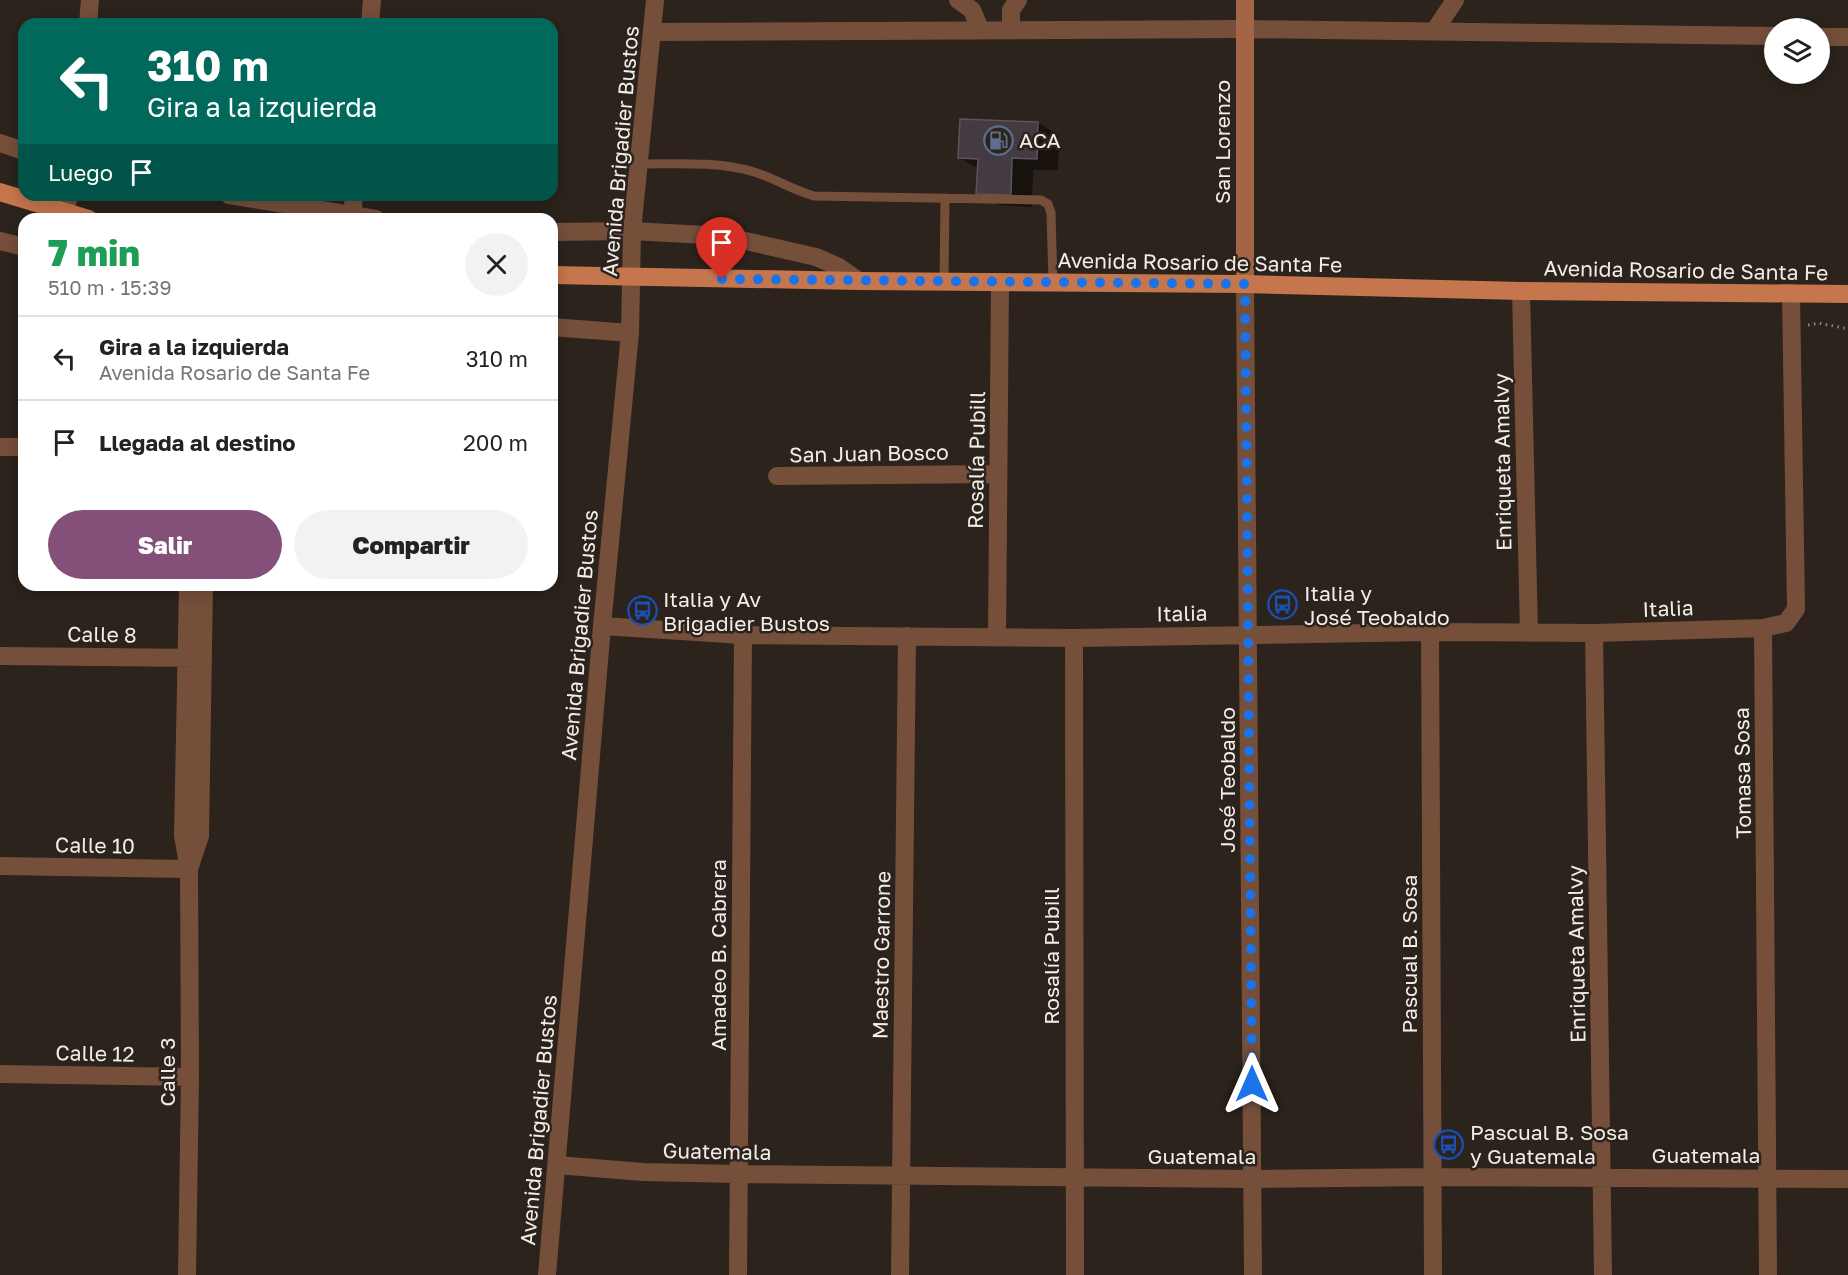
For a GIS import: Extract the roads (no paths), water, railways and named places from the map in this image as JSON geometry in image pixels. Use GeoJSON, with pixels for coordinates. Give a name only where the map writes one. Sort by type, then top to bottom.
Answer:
{"type":"FeatureCollection","features":[{"type":"Feature","properties":{"kind":"main road","name":"San Lorenzo"},"geometry":{"type":"LineString","coordinates":[[1245,0],[1243,29],[1245,284]]}},
{"type":"Feature","properties":{"kind":"main road"},"geometry":{"type":"LineString","coordinates":[[0,192],[18,197]]}},
{"type":"Feature","properties":{"kind":"main road"},"geometry":{"type":"LineString","coordinates":[[34,201],[64,209]]}},
{"type":"Feature","properties":{"kind":"main road","name":"Avenida Rosario de Santa Fe"},"geometry":{"type":"LineString","coordinates":[[558,275],[1848,294]]}},
{"type":"Feature","properties":{"kind":"street"},"geometry":{"type":"LineString","coordinates":[[88,18],[90,0]]}},
{"type":"Feature","properties":{"kind":"street"},"geometry":{"type":"LineString","coordinates":[[370,18],[372,0]]}},
{"type":"Feature","properties":{"kind":"street","name":"Avenida Brigadier Bustos"},"geometry":{"type":"LineString","coordinates":[[547,1275],[602,626],[630,333],[632,231],[655,0]]}},
{"type":"Feature","properties":{"kind":"street"},"geometry":{"type":"LineString","coordinates":[[958,0],[972,10],[980,29]]}},
{"type":"Feature","properties":{"kind":"street"},"geometry":{"type":"LineString","coordinates":[[1011,29],[1011,10],[1018,0]]}},
{"type":"Feature","properties":{"kind":"street"},"geometry":{"type":"LineString","coordinates":[[1435,30],[1455,0]]}},
{"type":"Feature","properties":{"kind":"street"},"geometry":{"type":"LineString","coordinates":[[652,32],[1243,29],[1764,36]]}},
{"type":"Feature","properties":{"kind":"street"},"geometry":{"type":"LineString","coordinates":[[1830,37],[1848,37]]}},
{"type":"Feature","properties":{"kind":"street"},"geometry":{"type":"LineString","coordinates":[[0,142],[18,149]]}},
{"type":"Feature","properties":{"kind":"street"},"geometry":{"type":"LineString","coordinates":[[261,201],[325,213]]}},
{"type":"Feature","properties":{"kind":"street"},"geometry":{"type":"LineString","coordinates":[[558,232],[632,231],[724,236],[816,257],[839,267],[859,281]]}},
{"type":"Feature","properties":{"kind":"street"},"geometry":{"type":"LineString","coordinates":[[0,241],[18,246]]}},
{"type":"Feature","properties":{"kind":"street","name":"Rosalía Pubill"},"geometry":{"type":"LineString","coordinates":[[997,637],[1000,282]]}},
{"type":"Feature","properties":{"kind":"street","name":"José Teobaldo"},"geometry":{"type":"LineString","coordinates":[[1245,284],[1253,1275]]}},
{"type":"Feature","properties":{"kind":"street","name":"Enriqueta Amalvy"},"geometry":{"type":"LineString","coordinates":[[1521,291],[1529,633]]}},
{"type":"Feature","properties":{"kind":"street"},"geometry":{"type":"LineString","coordinates":[[1763,628],[1786,623],[1796,609],[1791,293]]}},
{"type":"Feature","properties":{"kind":"street"},"geometry":{"type":"LineString","coordinates":[[558,327],[630,333]]}},
{"type":"Feature","properties":{"kind":"street"},"geometry":{"type":"LineString","coordinates":[[0,447],[18,447]]}},
{"type":"Feature","properties":{"kind":"street","name":"San Juan Bosco"},"geometry":{"type":"LineString","coordinates":[[777,476],[998,474]]}},
{"type":"Feature","properties":{"kind":"street","name":"Calle 3"},"geometry":{"type":"LineString","coordinates":[[189,591],[195,658]]}},
{"type":"Feature","properties":{"kind":"street","name":"Calle 3"},"geometry":{"type":"LineString","coordinates":[[187,1275],[190,1077],[189,869],[183,836],[195,658],[203,591]]}},
{"type":"Feature","properties":{"kind":"street","name":"Italia"},"geometry":{"type":"LineString","coordinates":[[602,626],[742,635],[1074,638],[1594,633],[1763,628]]}},
{"type":"Feature","properties":{"kind":"street","name":"Tomasa Sosa"},"geometry":{"type":"LineString","coordinates":[[1763,628],[1768,1275]]}},
{"type":"Feature","properties":{"kind":"street","name":"Pascual B. Sosa"},"geometry":{"type":"LineString","coordinates":[[1430,633],[1433,1275]]}},
{"type":"Feature","properties":{"kind":"street","name":"Enriqueta Amalvy"},"geometry":{"type":"LineString","coordinates":[[1594,633],[1603,1275]]}},
{"type":"Feature","properties":{"kind":"street","name":"Amadeo B. Cabrera"},"geometry":{"type":"LineString","coordinates":[[738,1275],[742,635]]}},
{"type":"Feature","properties":{"kind":"street","name":"Maestro Garrone"},"geometry":{"type":"LineString","coordinates":[[900,1275],[907,636]]}},
{"type":"Feature","properties":{"kind":"street","name":"Rosalía Pubill"},"geometry":{"type":"LineString","coordinates":[[1074,638],[1074,1275]]}},
{"type":"Feature","properties":{"kind":"street","name":"Calle 8"},"geometry":{"type":"LineString","coordinates":[[0,656],[195,658]]}},
{"type":"Feature","properties":{"kind":"street","name":"Calle 10"},"geometry":{"type":"LineString","coordinates":[[0,866],[189,869]]}},
{"type":"Feature","properties":{"kind":"street","name":"Calle 12"},"geometry":{"type":"LineString","coordinates":[[0,1074],[190,1077]]}},
{"type":"Feature","properties":{"kind":"street","name":"Guatemala"},"geometry":{"type":"LineString","coordinates":[[557,1165],[643,1172],[1074,1178],[1848,1179]]}},
{"type":"Feature","properties":{"kind":"lane"},"geometry":{"type":"LineString","coordinates":[[639,164],[713,164],[754,172],[814,196],[1041,200],[1048,204],[1051,213],[1053,283]]}},
{"type":"Feature","properties":{"kind":"lane"},"geometry":{"type":"LineString","coordinates":[[944,282],[945,198]]}},
{"type":"Feature","properties":{"kind":"place","name":"ACA"},"geometry":{"type":"Point","coordinates":[998,140]}},
{"type":"Feature","properties":{"kind":"place","name":"Italia y José Teobaldo"},"geometry":{"type":"Point","coordinates":[1283,605]}},
{"type":"Feature","properties":{"kind":"place","name":"Italia y Av Brigadier Bustos"},"geometry":{"type":"Point","coordinates":[642,611]}},
{"type":"Feature","properties":{"kind":"place","name":"Pascual B. Sosa y Guatemala"},"geometry":{"type":"Point","coordinates":[1449,1144]}}]}
